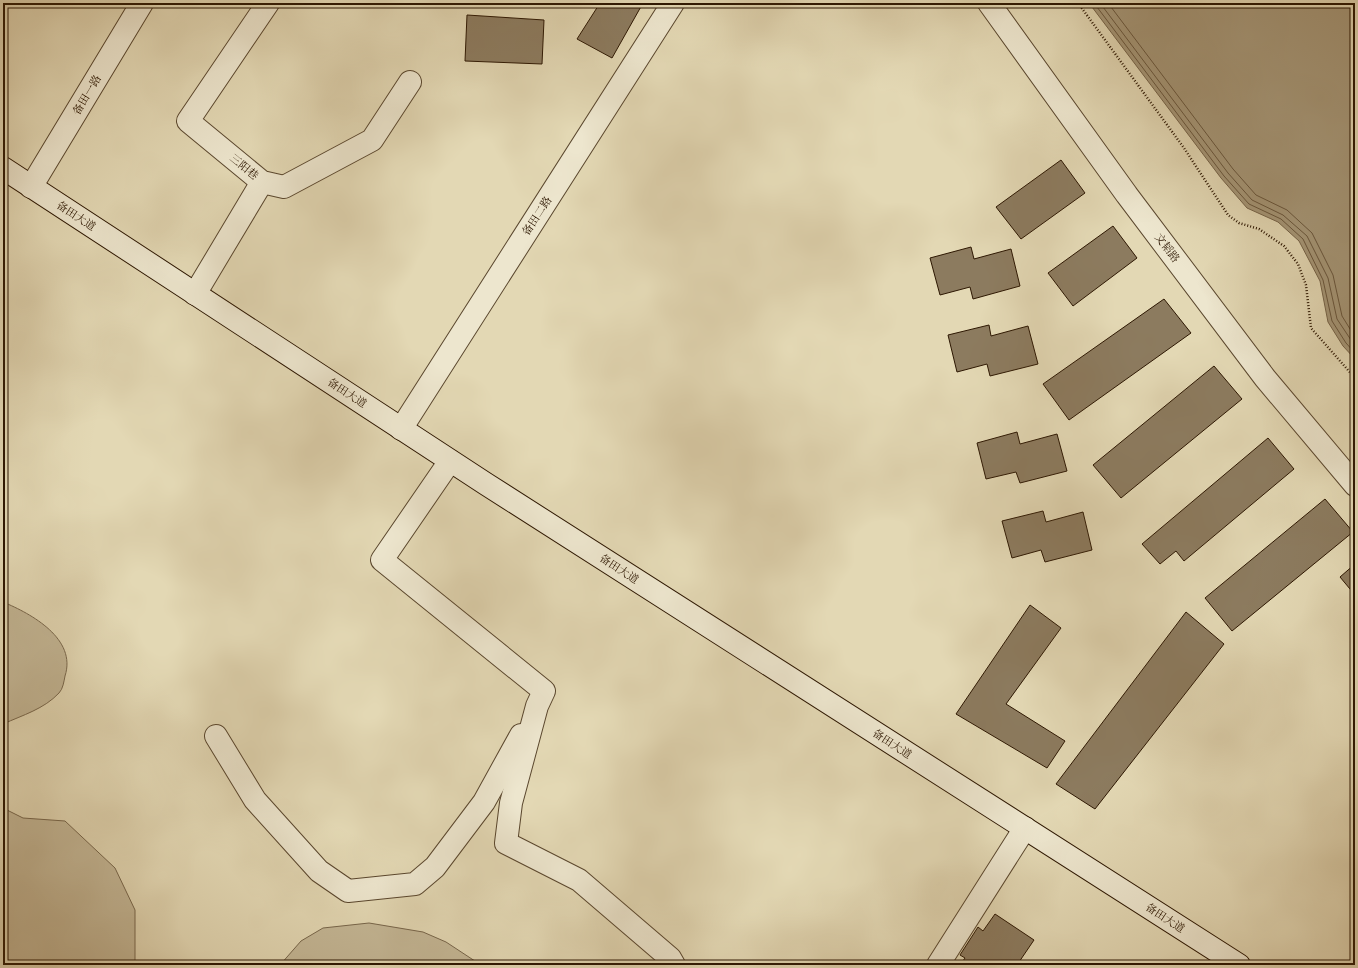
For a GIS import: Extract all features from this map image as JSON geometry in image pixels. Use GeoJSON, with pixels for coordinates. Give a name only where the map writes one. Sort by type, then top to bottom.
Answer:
{"type":"FeatureCollection","features":[{"type":"Feature","properties":{"kind":"street","name":"备田一路"},"geometry":{"type":"LineString","coordinates":[[31,187],[142,3]]}},
{"type":"Feature","properties":{"kind":"street","name":"三阳巷"},"geometry":{"type":"LineString","coordinates":[[268,3],[188,121],[262,182],[284,187],[372,140],[410,82]]}},
{"type":"Feature","properties":{"kind":"street","name":"备田二路"},"geometry":{"type":"LineString","coordinates":[[401,429],[673,3]]}},
{"type":"Feature","properties":{"kind":"street","name":"文韬路"},"geometry":{"type":"LineString","coordinates":[[989,3],[1127,195],[1256,365],[1355,485]]}},
{"type":"Feature","properties":{"kind":"street","name":"备田大道"},"geometry":{"type":"LineString","coordinates":[[3,168],[450,461],[1239,965]]}},
{"type":"Feature","properties":{"kind":"street"},"geometry":{"type":"LineString","coordinates":[[196,294],[262,182]]}},
{"type":"Feature","properties":{"kind":"street"},"geometry":{"type":"LineString","coordinates":[[216,736],[255,800],[320,871],[348,891],[415,884],[435,867],[484,802],[544,691],[382,560],[450,461]]}},
{"type":"Feature","properties":{"kind":"street"},"geometry":{"type":"LineString","coordinates":[[537,706],[511,803],[506,843],[579,880],[670,958],[674,965]]}},
{"type":"Feature","properties":{"kind":"street"},"geometry":{"type":"LineString","coordinates":[[938,965],[1025,828]]}},
{"type":"Feature","properties":{"kind":"path"},"geometry":{"type":"LineString","coordinates":[[1078,3],[1184,148],[1228,215],[1240,223],[1259,229],[1284,246],[1298,264],[1306,285],[1311,328],[1355,378]]}},
{"type":"Feature","properties":{"kind":"shaded area"},"geometry":{"type":"Polygon","coordinates":[[[3,602],[27,613],[49,630],[58,639],[64,651],[67,663],[63,685],[59,693],[53,699],[26,714],[3,724],[3,602]]]}},
{"type":"Feature","properties":{"kind":"shaded area"},"geometry":{"type":"Polygon","coordinates":[[[3,808],[23,818],[65,821],[115,868],[135,910],[135,965],[3,965],[3,808]]]}},
{"type":"Feature","properties":{"kind":"shaded area"},"geometry":{"type":"Polygon","coordinates":[[[369,923],[423,932],[446,942],[481,965],[280,965],[301,941],[323,928],[369,923]]]}},
{"type":"Feature","properties":{"kind":"water"},"geometry":{"type":"Polygon","coordinates":[[[1089,3],[1355,3],[1355,359],[1343,346],[1328,322],[1320,281],[1299,241],[1278,222],[1247,208],[1221,178],[1089,3]]]}},
{"type":"Feature","properties":{"kind":"building"},"geometry":{"type":"Polygon","coordinates":[[[600,3],[643,3],[612,58],[577,39],[600,3]]]}},
{"type":"Feature","properties":{"kind":"building"},"geometry":{"type":"Polygon","coordinates":[[[467,15],[544,20],[542,64],[465,61],[467,15]]]}},
{"type":"Feature","properties":{"kind":"building"},"geometry":{"type":"Polygon","coordinates":[[[1061,160],[1085,193],[1021,239],[996,207],[1061,160]]]}},
{"type":"Feature","properties":{"kind":"building"},"geometry":{"type":"Polygon","coordinates":[[[1113,226],[1137,258],[1073,306],[1048,273],[1113,226]]]}},
{"type":"Feature","properties":{"kind":"building"},"geometry":{"type":"Polygon","coordinates":[[[971,247],[974,259],[1011,249],[1020,286],[973,299],[970,287],[940,295],[930,258],[971,247]]]}},
{"type":"Feature","properties":{"kind":"building"},"geometry":{"type":"Polygon","coordinates":[[[1164,299],[1191,333],[1069,420],[1043,384],[1164,299]]]}},
{"type":"Feature","properties":{"kind":"building"},"geometry":{"type":"Polygon","coordinates":[[[989,325],[991,336],[1028,326],[1038,364],[990,376],[987,364],[957,372],[948,335],[989,325]]]}},
{"type":"Feature","properties":{"kind":"building"},"geometry":{"type":"Polygon","coordinates":[[[1214,366],[1242,399],[1121,498],[1093,465],[1214,366]]]}},
{"type":"Feature","properties":{"kind":"building"},"geometry":{"type":"Polygon","coordinates":[[[1017,432],[1020,444],[1057,434],[1067,471],[1020,483],[1016,472],[986,479],[977,443],[1017,432]]]}},
{"type":"Feature","properties":{"kind":"building"},"geometry":{"type":"Polygon","coordinates":[[[1268,438],[1294,469],[1184,561],[1176,551],[1160,564],[1142,544],[1268,438]]]}},
{"type":"Feature","properties":{"kind":"building"},"geometry":{"type":"Polygon","coordinates":[[[1325,499],[1353,532],[1232,631],[1205,598],[1325,499]]]}},
{"type":"Feature","properties":{"kind":"building"},"geometry":{"type":"Polygon","coordinates":[[[1043,511],[1046,522],[1083,512],[1092,550],[1045,562],[1041,550],[1012,558],[1002,521],[1043,511]]]}},
{"type":"Feature","properties":{"kind":"building"},"geometry":{"type":"Polygon","coordinates":[[[1355,564],[1355,595],[1340,577],[1355,564]]]}},
{"type":"Feature","properties":{"kind":"building"},"geometry":{"type":"Polygon","coordinates":[[[1030,605],[1061,628],[1006,704],[1065,741],[1047,768],[956,714],[1030,605]]]}},
{"type":"Feature","properties":{"kind":"building"},"geometry":{"type":"Polygon","coordinates":[[[1186,612],[1224,644],[1095,809],[1056,784],[1186,612]]]}},
{"type":"Feature","properties":{"kind":"building"},"geometry":{"type":"Polygon","coordinates":[[[995,914],[1034,940],[1017,965],[960,965],[965,958],[960,955],[978,927],[983,931],[995,914]]]}}]}
